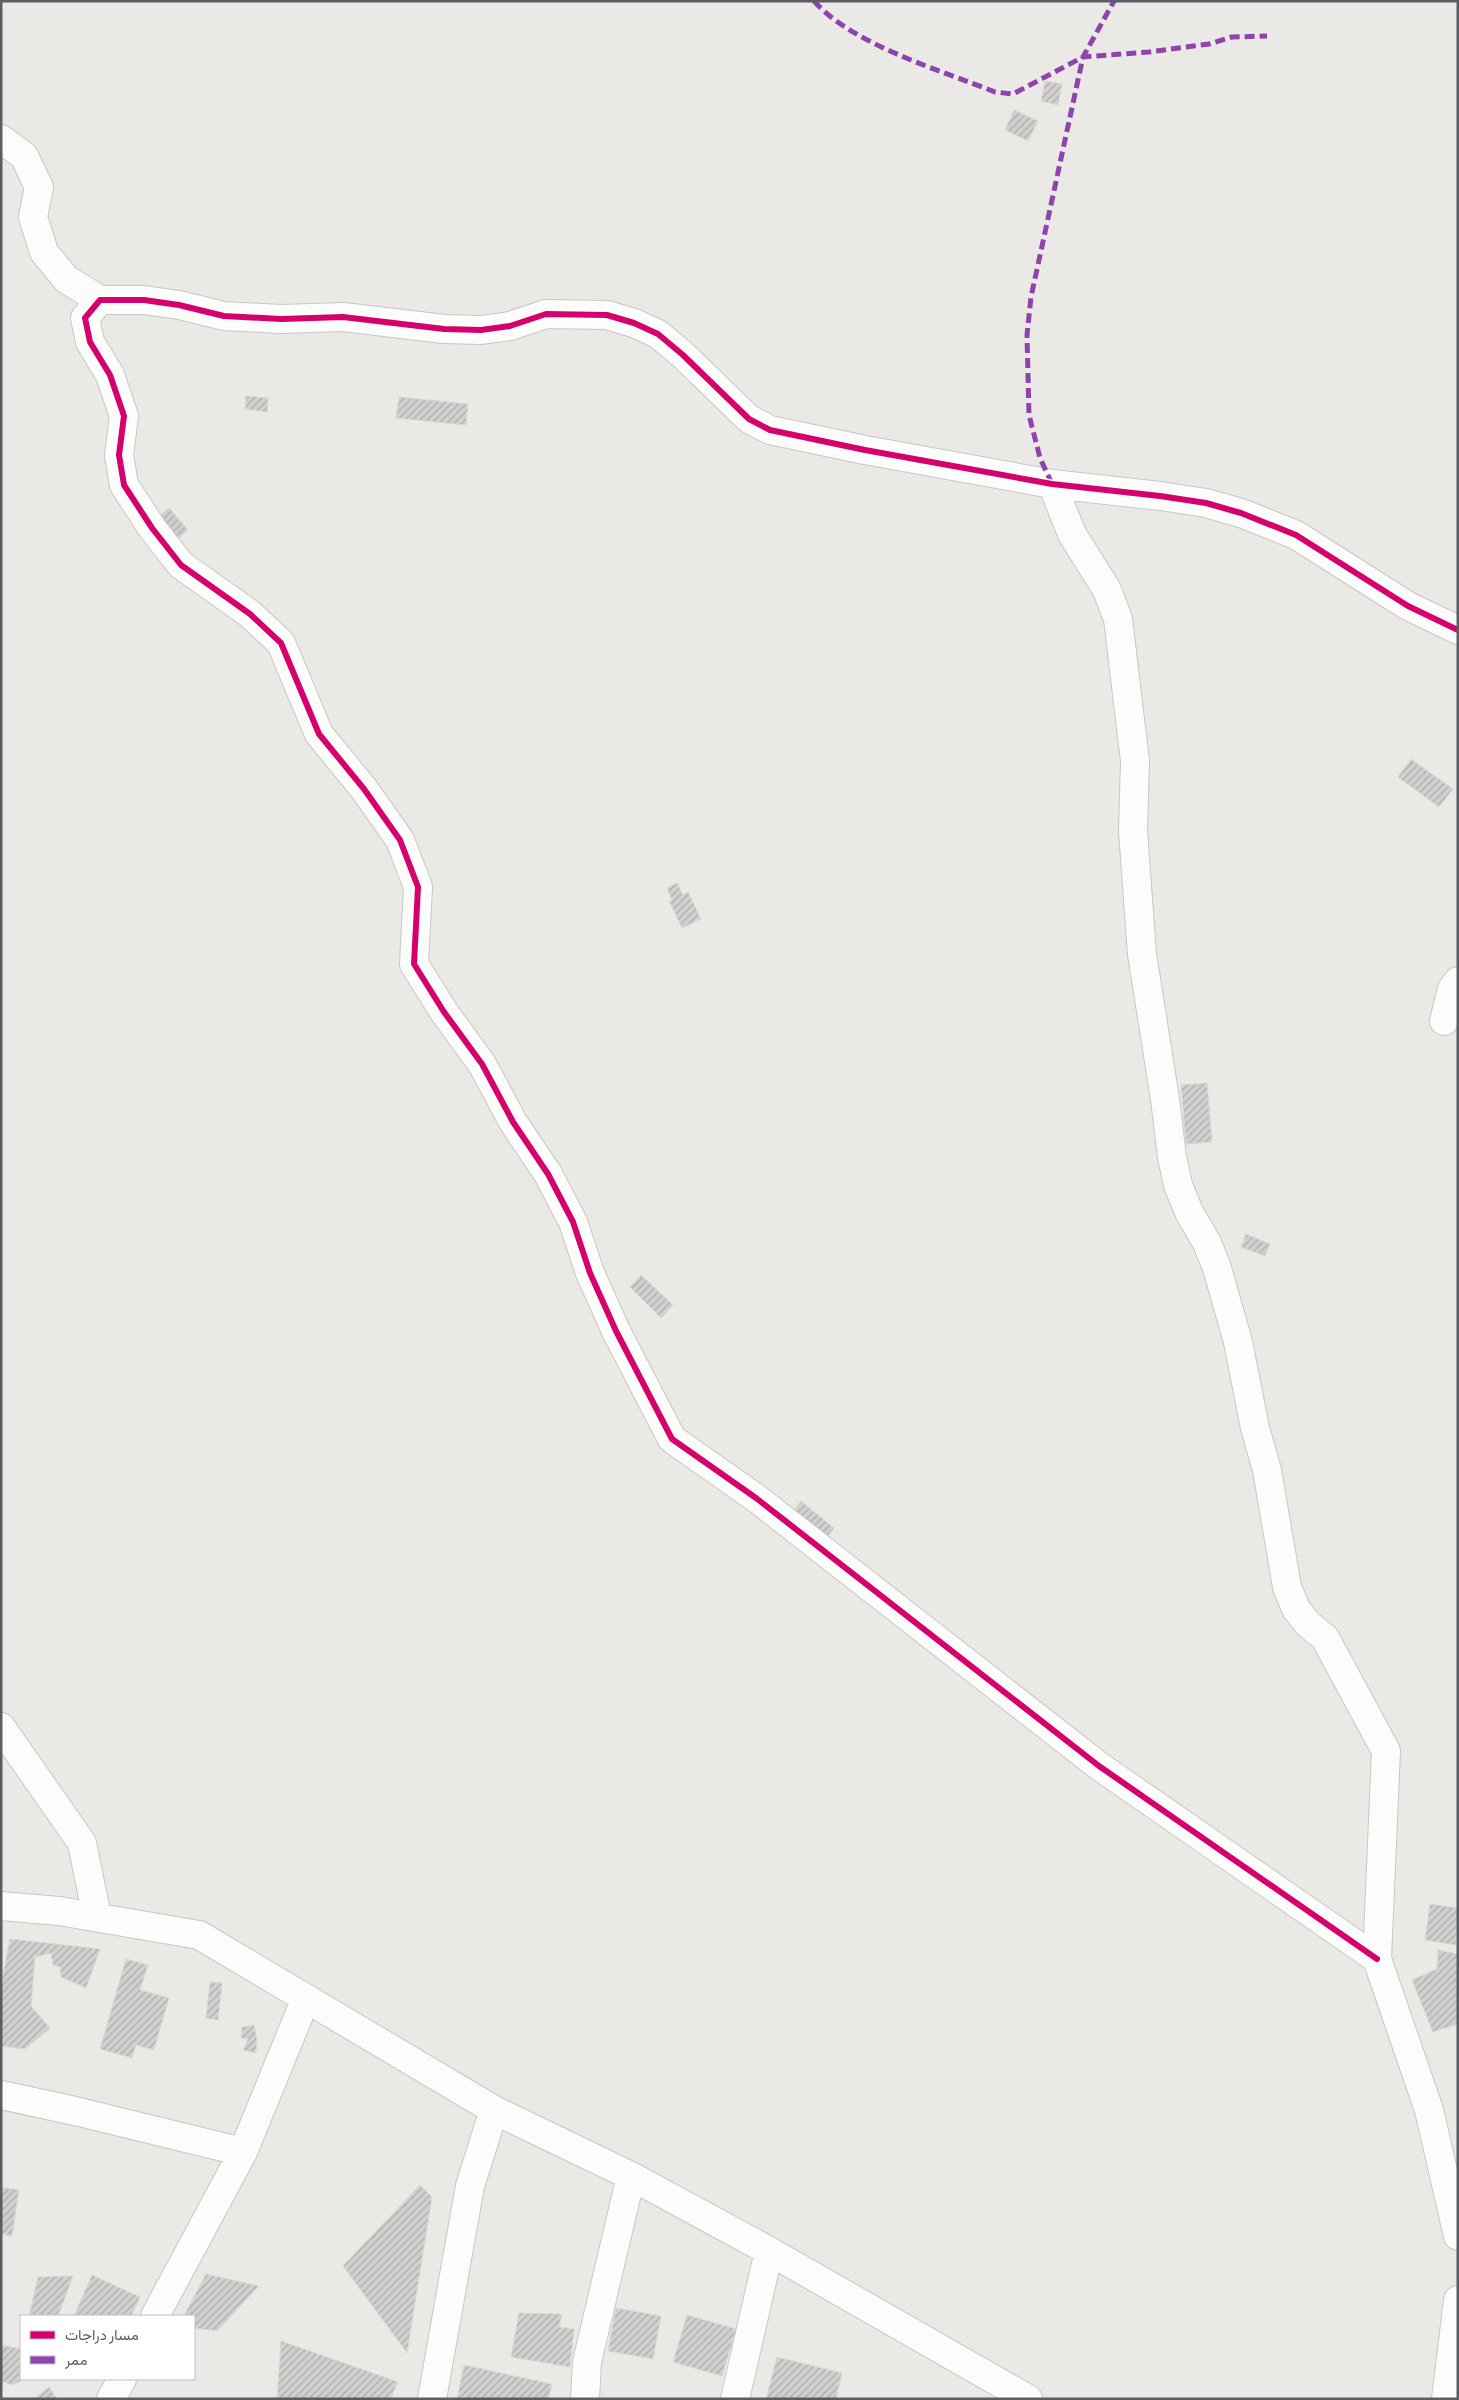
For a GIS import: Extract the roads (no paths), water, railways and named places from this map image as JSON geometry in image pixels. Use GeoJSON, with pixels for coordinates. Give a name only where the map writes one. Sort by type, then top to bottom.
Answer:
{"type":"FeatureCollection","features":[{"type":"Feature","properties":{"kind":"street"},"geometry":{"type":"LineString","coordinates":[[1,138],[24,156],[39,187],[33,217],[44,252],[66,279],[100,300],[144,300],[180,304],[224,316],[343,318],[444,329],[510,326],[546,314],[607,314],[658,334],[683,355],[749,420],[770,430],[865,450],[1052,484],[1206,503],[1241,513],[1296,535],[1408,606],[1458,630]]}},
{"type":"Feature","properties":{"kind":"street"},"geometry":{"type":"LineString","coordinates":[[100,300],[85,318],[90,342],[110,375],[124,416],[119,455],[124,485],[152,528],[181,565],[250,614],[281,643],[319,734],[364,789],[400,840],[418,887],[414,964],[444,1012],[482,1064],[513,1122],[548,1174],[573,1222],[590,1273],[616,1331],[672,1439],[756,1498],[1099,1766],[1377,1959]]}},
{"type":"Feature","properties":{"kind":"street"},"geometry":{"type":"LineString","coordinates":[[1052,484],[1072,534],[1107,590],[1118,619],[1135,761],[1133,831],[1142,954],[1165,1099],[1172,1157],[1178,1185],[1189,1212],[1207,1243],[1214,1260],[1230,1314],[1254,1428],[1267,1470],[1287,1587],[1296,1609],[1308,1624],[1325,1638],[1386,1751],[1377,1959],[1429,2110],[1458,2236]]}},
{"type":"Feature","properties":{"kind":"street"},"geometry":{"type":"LineString","coordinates":[[1444,1021],[1452,989],[1458,981]]}},
{"type":"Feature","properties":{"kind":"street"},"geometry":{"type":"LineString","coordinates":[[1,1727],[82,1843],[97,1917]]}},
{"type":"Feature","properties":{"kind":"street"},"geometry":{"type":"LineString","coordinates":[[1,1906],[59,1911],[199,1936],[494,2110],[631,2176],[769,2251],[1028,2399]]}},
{"type":"Feature","properties":{"kind":"street"},"geometry":{"type":"LineString","coordinates":[[156,2315],[243,2152],[306,1998]]}},
{"type":"Feature","properties":{"kind":"street"},"geometry":{"type":"LineString","coordinates":[[1,2095],[76,2111],[243,2152]]}},
{"type":"Feature","properties":{"kind":"street"},"geometry":{"type":"LineString","coordinates":[[432,2399],[470,2186],[494,2110]]}},
{"type":"Feature","properties":{"kind":"street"},"geometry":{"type":"LineString","coordinates":[[585,2399],[587,2362],[631,2176]]}},
{"type":"Feature","properties":{"kind":"street"},"geometry":{"type":"LineString","coordinates":[[734,2399],[769,2251]]}},
{"type":"Feature","properties":{"kind":"street"},"geometry":{"type":"LineString","coordinates":[[1446,2399],[1458,2300]]}},
{"type":"Feature","properties":{"kind":"street"},"geometry":{"type":"LineString","coordinates":[[111,2399],[121,2380]]}}]}
